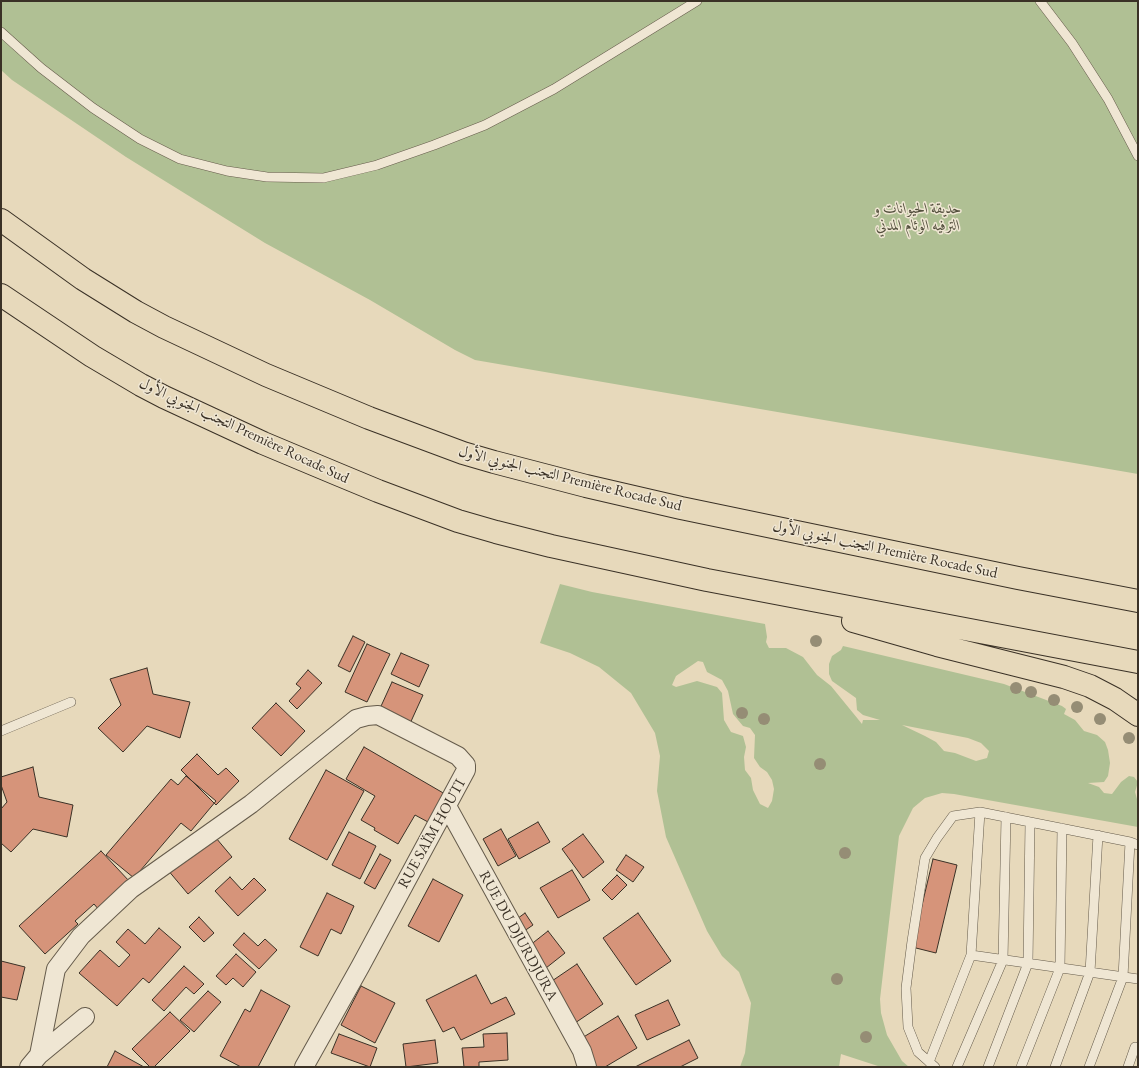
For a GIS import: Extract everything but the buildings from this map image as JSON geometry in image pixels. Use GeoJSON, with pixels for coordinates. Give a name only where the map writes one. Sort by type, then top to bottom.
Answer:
{"type":"FeatureCollection","features":[{"type":"Feature","properties":{"kind":"highway"},"geometry":{"type":"LineString","coordinates":[[1,213],[19,232]]}},
{"type":"Feature","properties":{"kind":"highway","name":"التجنب الجنوبي الأول Première Rocade Sud"},"geometry":{"type":"LineString","coordinates":[[1,220],[111,297],[192,341],[266,375],[369,418],[463,452],[494,462],[586,486],[681,508],[1138,601]]}},
{"type":"Feature","properties":{"kind":"highway","name":"التجنب الجنوبي الأول Première Rocade Sud"},"geometry":{"type":"LineString","coordinates":[[1,295],[92,356],[147,388],[263,443],[378,491],[445,516],[496,532],[594,556],[707,580],[1138,662]]}},
{"type":"Feature","properties":{"kind":"highway"},"geometry":{"type":"LineString","coordinates":[[707,580],[937,645],[1064,677],[1090,686],[1115,699],[1138,715]]}},
{"type":"Feature","properties":{"kind":"street","name":"RUE SAÏM HOUTI"},"geometry":{"type":"LineString","coordinates":[[34,1061],[56,969],[81,936],[132,889],[251,804],[356,720],[367,716],[378,715],[458,756],[466,765],[466,770],[360,967],[304,1067]]}},
{"type":"Feature","properties":{"kind":"street","name":"RUE DU DJURDJURA"},"geometry":{"type":"LineString","coordinates":[[447,806],[582,1051],[587,1067]]}},
{"type":"Feature","properties":{"kind":"street"},"geometry":{"type":"LineString","coordinates":[[34,1061],[85,1017]]}},
{"type":"Feature","properties":{"kind":"lane"},"geometry":{"type":"LineString","coordinates":[[1,32],[41,68],[93,108],[140,139],[180,159],[227,171],[267,177],[323,178],[377,165],[485,125],[554,89],[697,1]]}},
{"type":"Feature","properties":{"kind":"lane"},"geometry":{"type":"LineString","coordinates":[[1040,1],[1072,43],[1108,99],[1138,156]]}},
{"type":"Feature","properties":{"kind":"lane"},"geometry":{"type":"LineString","coordinates":[[1,731],[71,702]]}},
{"type":"Feature","properties":{"kind":"lane"},"geometry":{"type":"LineString","coordinates":[[980,812],[971,955],[932,1064],[918,1052],[908,1027],[906,988],[925,858],[953,816],[980,812],[1134,843],[1123,977],[1089,1067]]}},
{"type":"Feature","properties":{"kind":"lane"},"geometry":{"type":"LineString","coordinates":[[957,1067],[1003,960],[1006,817]]}},
{"type":"Feature","properties":{"kind":"lane"},"geometry":{"type":"LineString","coordinates":[[988,1067],[1028,963],[1030,822]]}},
{"type":"Feature","properties":{"kind":"lane"},"geometry":{"type":"LineString","coordinates":[[1021,1067],[1060,968],[1062,828]]}},
{"type":"Feature","properties":{"kind":"lane"},"geometry":{"type":"LineString","coordinates":[[1055,1067],[1090,972],[1098,835]]}},
{"type":"Feature","properties":{"kind":"lane"},"geometry":{"type":"LineString","coordinates":[[971,955],[1138,979]]}},
{"type":"Feature","properties":{"kind":"lane"},"geometry":{"type":"LineString","coordinates":[[1128,1067],[1137,1046]]}},
{"type":"Feature","properties":{"kind":"green space","name":"حديقة الحيوانات و الترفيه الوئام المدني"},"geometry":{"type":"Polygon","coordinates":[[[1,1],[1138,1],[1138,474],[475,360],[455,350],[370,300],[265,243],[126,157],[12,80],[1,70],[1,1]]]}},
{"type":"Feature","properties":{"kind":"green space"},"geometry":{"type":"Polygon","coordinates":[[[560,584],[592,592],[765,624],[767,637],[766,642],[769,648],[786,648],[803,657],[817,675],[831,686],[862,724],[863,720],[880,720],[863,715],[857,710],[856,698],[832,681],[829,674],[829,664],[832,656],[841,650],[843,646],[1004,684],[1062,706],[1066,709],[1064,714],[1075,720],[1084,731],[1097,735],[1105,742],[1110,763],[1108,776],[1104,782],[1088,783],[1099,787],[1104,793],[1112,794],[1121,782],[1129,776],[1134,777],[1138,782],[1135,792],[1138,799],[1138,827],[954,794],[942,793],[925,798],[913,808],[899,836],[880,999],[881,1013],[887,1035],[902,1061],[909,1067],[881,1067],[841,1054],[839,1067],[740,1067],[745,1053],[751,1003],[739,972],[722,956],[707,931],[666,837],[657,791],[660,756],[655,733],[631,693],[599,667],[570,653],[540,643],[560,584]],[[698,661],[676,676],[672,685],[676,687],[697,681],[717,687],[722,693],[724,720],[731,732],[743,736],[746,747],[744,757],[745,770],[751,778],[753,790],[760,804],[768,808],[772,801],[774,789],[772,780],[767,772],[760,767],[754,758],[755,735],[750,728],[743,726],[733,714],[728,691],[722,680],[707,672],[703,662],[698,661]],[[902,725],[936,742],[944,751],[955,753],[976,761],[987,758],[989,751],[981,743],[968,738],[902,725]]]}}]}
